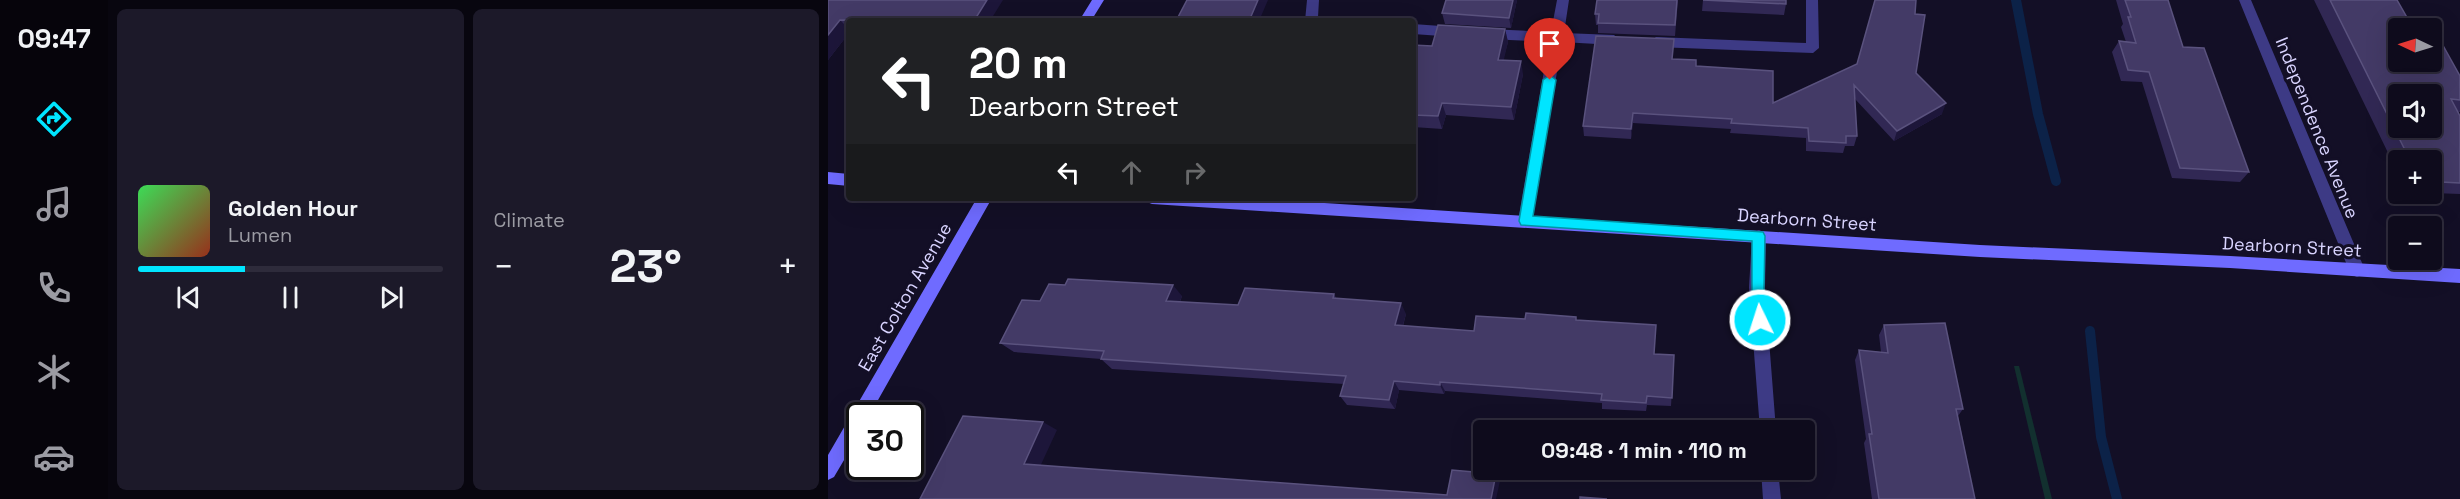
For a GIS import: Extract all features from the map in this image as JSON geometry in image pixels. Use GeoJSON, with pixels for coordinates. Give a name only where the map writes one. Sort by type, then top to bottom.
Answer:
{"type":"FeatureCollection","features":[{"type":"Feature","properties":{"kind":"street"},"geometry":{"type":"LineString","coordinates":[[1087,18],[1098,0]]}},
{"type":"Feature","properties":{"kind":"street"},"geometry":{"type":"LineString","coordinates":[[1311,18],[1313,0]]}},
{"type":"Feature","properties":{"kind":"street"},"geometry":{"type":"LineString","coordinates":[[1526,221],[1563,0]]}},
{"type":"Feature","properties":{"kind":"street"},"geometry":{"type":"LineString","coordinates":[[1416,29],[1557,38],[1813,48],[1812,0]]}},
{"type":"Feature","properties":{"kind":"street","name":"Independence Avenue"},"geometry":{"type":"LineString","coordinates":[[2245,0],[2357,270]]}},
{"type":"Feature","properties":{"kind":"street"},"geometry":{"type":"LineString","coordinates":[[828,178],[846,180]]}},
{"type":"Feature","properties":{"kind":"street","name":"East Colton Avenue"},"geometry":{"type":"LineString","coordinates":[[868,402],[983,201]]}},
{"type":"Feature","properties":{"kind":"street","name":"Dearborn Street"},"geometry":{"type":"LineString","coordinates":[[1201,201],[1980,251],[2460,276]]}},
{"type":"Feature","properties":{"kind":"street"},"geometry":{"type":"LineString","coordinates":[[1759,236],[1757,288],[1766,420]]}},
{"type":"Feature","properties":{"kind":"street","name":"East Colton Avenue"},"geometry":{"type":"LineString","coordinates":[[828,471],[846,440]]}},
{"type":"Feature","properties":{"kind":"street"},"geometry":{"type":"LineString","coordinates":[[1771,480],[1772,499]]}},
{"type":"Feature","properties":{"kind":"green space"},"geometry":{"type":"Polygon","coordinates":[[[2014,366],[2019,366],[2052,499],[2045,499],[2014,366]]]}},
{"type":"Feature","properties":{"kind":"building"},"geometry":{"type":"Polygon","coordinates":[[[828,0],[987,0],[976,18],[846,18],[846,20],[840,20],[828,35],[828,0]]]}},
{"type":"Feature","properties":{"kind":"building"},"geometry":{"type":"Polygon","coordinates":[[[1187,0],[1258,0],[1250,18],[1178,18],[1187,0]]]}},
{"type":"Feature","properties":{"kind":"building"},"geometry":{"type":"Polygon","coordinates":[[[1446,0],[1513,0],[1509,18],[1442,13],[1446,0]]]}},
{"type":"Feature","properties":{"kind":"building"},"geometry":{"type":"Polygon","coordinates":[[[1597,0],[1677,0],[1675,25],[1598,23],[1599,14],[1595,14],[1597,0]]]}},
{"type":"Feature","properties":{"kind":"building"},"geometry":{"type":"Polygon","coordinates":[[[1703,0],[1786,0],[1786,4],[1703,0]]]}},
{"type":"Feature","properties":{"kind":"building"},"geometry":{"type":"Polygon","coordinates":[[[1875,0],[1916,0],[1915,14],[1925,15],[1916,73],[1946,103],[1897,131],[1854,85],[1857,136],[1846,136],[1846,143],[1809,141],[1808,128],[1731,123],[1732,119],[1633,113],[1631,129],[1583,126],[1596,36],[1674,39],[1672,59],[1696,60],[1696,66],[1773,71],[1773,103],[1857,64],[1875,0]]]}},
{"type":"Feature","properties":{"kind":"building"},"geometry":{"type":"Polygon","coordinates":[[[2125,0],[2168,0],[2183,47],[2204,48],[2249,172],[2180,168],[2149,72],[2128,70],[2119,41],[2136,43],[2125,0]]]}},
{"type":"Feature","properties":{"kind":"building"},"geometry":{"type":"Polygon","coordinates":[[[2330,0],[2397,0],[2407,18],[2388,18],[2388,72],[2442,72],[2442,44],[2460,76],[2460,100],[2451,99],[2460,116],[2460,183],[2442,182],[2442,150],[2405,150],[2399,138],[2442,138],[2442,84],[2388,84],[2388,116],[2330,0]]]}},
{"type":"Feature","properties":{"kind":"building"},"geometry":{"type":"Polygon","coordinates":[[[1438,25],[1505,29],[1498,60],[1521,61],[1511,107],[1442,103],[1438,116],[1416,115],[1416,45],[1432,46],[1438,25]]]}},
{"type":"Feature","properties":{"kind":"building"},"geometry":{"type":"Polygon","coordinates":[[[1068,279],[1173,285],[1166,301],[1238,305],[1245,288],[1334,294],[1333,298],[1401,303],[1395,325],[1474,331],[1476,316],[1525,319],[1526,313],[1576,317],[1576,320],[1656,325],[1654,354],[1674,355],[1672,398],[1647,396],[1646,403],[1601,400],[1602,394],[1440,382],[1440,385],[1394,381],[1389,400],[1340,396],[1346,376],[1101,359],[1104,351],[1000,343],[1022,300],[1040,301],[1049,284],[1065,285],[1068,279]]]}},
{"type":"Feature","properties":{"kind":"building"},"geometry":{"type":"Polygon","coordinates":[[[1945,323],[1963,409],[1956,409],[1975,499],[1879,499],[1859,350],[1888,353],[1884,325],[1945,323]]]}},
{"type":"Feature","properties":{"kind":"building"},"geometry":{"type":"Polygon","coordinates":[[[963,416],[1043,422],[1024,464],[1447,495],[1452,470],[1473,472],[1473,480],[1495,480],[1491,499],[920,499],[963,416]]]}},
{"type":"Feature","properties":{"kind":"building"},"geometry":{"type":"Polygon","coordinates":[[[1580,497],[1607,499],[1580,499],[1580,497]]]}},
{"type":"Feature","properties":{"kind":"waterway"},"geometry":{"type":"LineString","coordinates":[[2016,0],[2038,114],[2056,181]]}},
{"type":"Feature","properties":{"kind":"waterway"},"geometry":{"type":"LineString","coordinates":[[2090,331],[2101,437],[2117,499]]}},
{"type":"Feature","properties":{"kind":"route"},"geometry":{"type":"LineString","coordinates":[[1550,80],[1526,221],[1759,236],[1757,288],[1760,320]]}}]}
